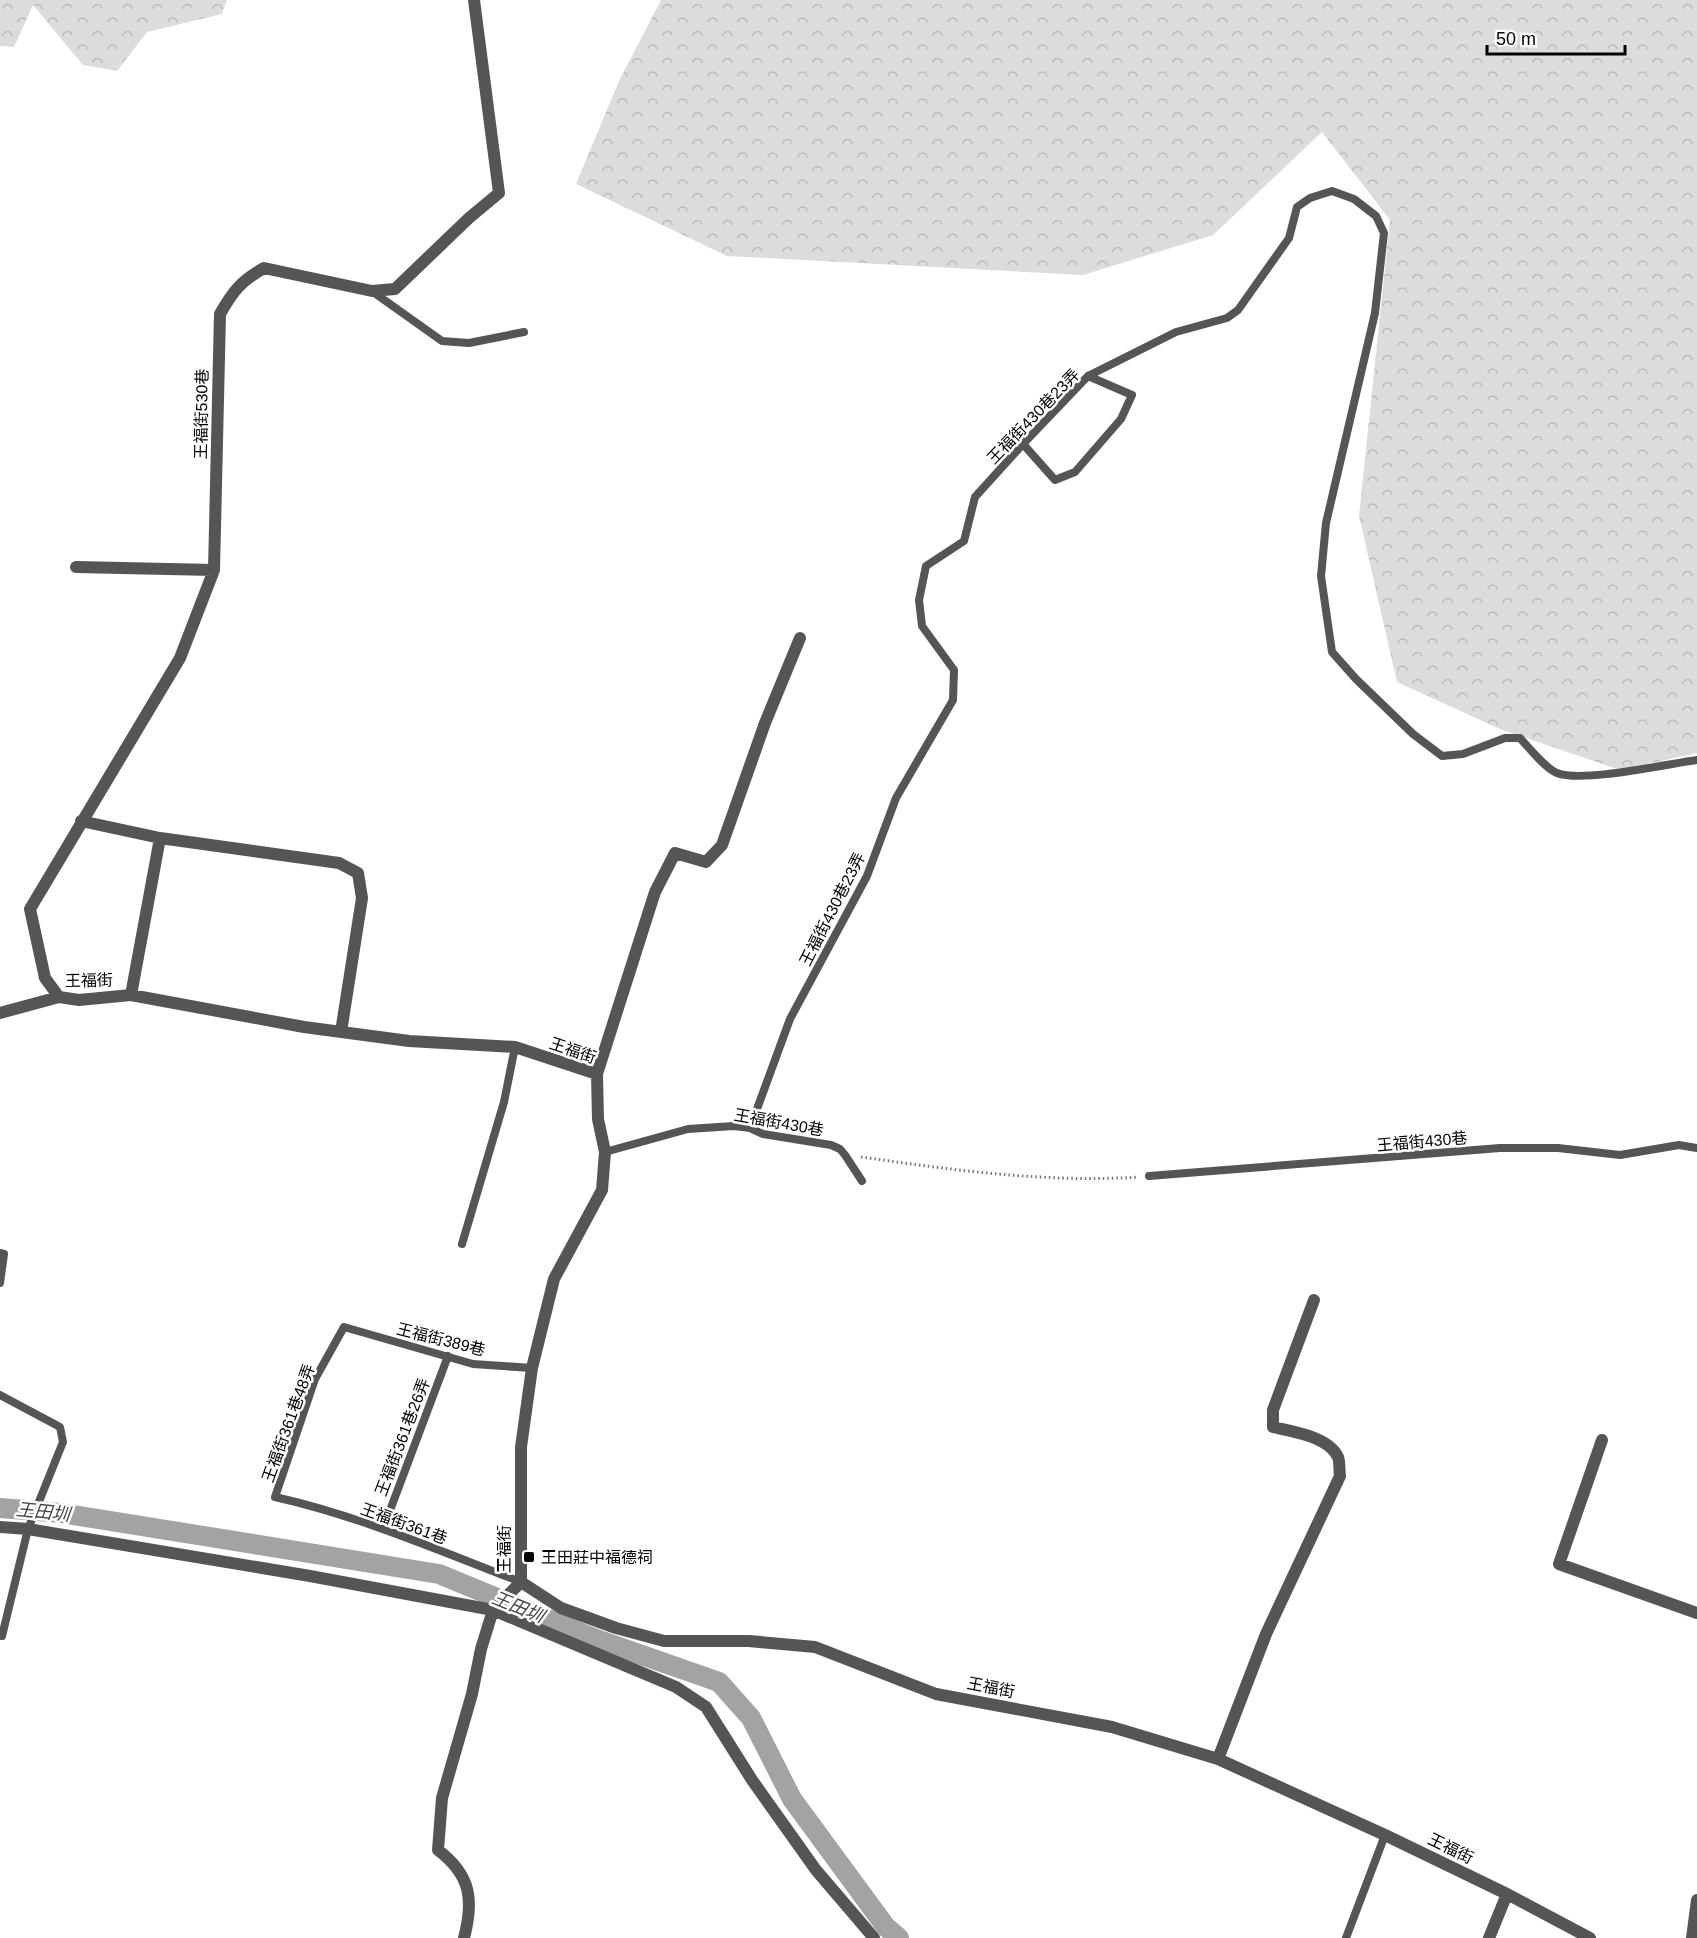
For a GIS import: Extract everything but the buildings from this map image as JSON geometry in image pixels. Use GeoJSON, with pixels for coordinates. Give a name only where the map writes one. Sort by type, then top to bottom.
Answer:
{"type":"FeatureCollection","features":[{"type":"Feature","properties":{"kind":"street","name":"王福街530巷"},"geometry":{"type":"LineString","coordinates":[[59,997],[45,978],[30,909],[180,658],[214,570],[220,314],[232,293],[244,279],[264,268],[372,291],[395,289],[468,218],[499,193],[474,0]]}},
{"type":"Feature","properties":{"kind":"street"},"geometry":{"type":"LineString","coordinates":[[75,567],[214,570]]}},
{"type":"Feature","properties":{"kind":"street"},"geometry":{"type":"LineString","coordinates":[[597,1074],[655,892],[675,853],[706,862],[722,845],[765,723],[800,638]]}},
{"type":"Feature","properties":{"kind":"street"},"geometry":{"type":"LineString","coordinates":[[81,821],[160,838],[339,862],[358,873],[362,898],[341,1032]]}},
{"type":"Feature","properties":{"kind":"street"},"geometry":{"type":"LineString","coordinates":[[131,995],[160,838]]}},
{"type":"Feature","properties":{"kind":"street","name":"王福街"},"geometry":{"type":"LineString","coordinates":[[0,1013],[59,997],[79,1000],[131,995],[341,1032],[409,1041],[515,1047],[597,1074],[598,1119],[605,1152],[602,1190],[554,1279],[532,1368],[521,1448],[521,1582],[561,1608],[616,1628],[664,1641],[749,1641],[815,1647],[936,1694],[1112,1727],[1218,1759],[1385,1835],[1507,1894],[1590,1938]]}},
{"type":"Feature","properties":{"kind":"street"},"geometry":{"type":"LineString","coordinates":[[1218,1759],[1266,1634],[1340,1476],[1339,1459],[1334,1450],[1312,1436],[1274,1427],[1273,1410],[1314,1300]]}},
{"type":"Feature","properties":{"kind":"street"},"geometry":{"type":"LineString","coordinates":[[1602,1440],[1559,1564],[1697,1613]]}},
{"type":"Feature","properties":{"kind":"street"},"geometry":{"type":"LineString","coordinates":[[0,1527],[28,1529],[309,1576],[493,1610],[676,1687],[706,1707],[752,1779],[816,1870],[874,1938]]}},
{"type":"Feature","properties":{"kind":"street"},"geometry":{"type":"LineString","coordinates":[[464,1938],[470,1916],[468,1889],[451,1860],[438,1850],[442,1798],[493,1610],[521,1582]]}},
{"type":"Feature","properties":{"kind":"street"},"geometry":{"type":"LineString","coordinates":[[1489,1938],[1507,1894]]}},
{"type":"Feature","properties":{"kind":"street"},"geometry":{"type":"LineString","coordinates":[[1692,1938],[1697,1900]]}},
{"type":"Feature","properties":{"kind":"lane","name":"王福街430巷23弄"},"geometry":{"type":"LineString","coordinates":[[750,1128],[790,1019],[867,876],[897,798],[953,700],[954,670],[922,626],[919,600],[926,566],[964,541],[975,497],[1088,376],[1176,332],[1227,318],[1238,310],[1289,238],[1297,207],[1310,198],[1332,191],[1354,199],[1376,216],[1384,232],[1375,313],[1326,522],[1320,576],[1332,652],[1356,679],[1413,734],[1442,756],[1463,754],[1505,738],[1520,738],[1557,773],[1579,776],[1615,773],[1697,760]]}},
{"type":"Feature","properties":{"kind":"lane"},"geometry":{"type":"LineString","coordinates":[[372,291],[442,341],[469,343],[524,332]]}},
{"type":"Feature","properties":{"kind":"lane"},"geometry":{"type":"LineString","coordinates":[[1023,444],[1055,480],[1075,472],[1121,419],[1132,395],[1088,376]]}},
{"type":"Feature","properties":{"kind":"lane"},"geometry":{"type":"LineString","coordinates":[[462,1244],[504,1102],[515,1047]]}},
{"type":"Feature","properties":{"kind":"lane","name":"王福街430巷"},"geometry":{"type":"LineString","coordinates":[[605,1152],[688,1129],[734,1126],[750,1128],[763,1134],[831,1145],[840,1149],[845,1155]]}},
{"type":"Feature","properties":{"kind":"lane","name":"王福街430巷"},"geometry":{"type":"LineString","coordinates":[[1149,1176],[1500,1148],[1558,1148],[1620,1155],[1679,1146],[1697,1148]]}},
{"type":"Feature","properties":{"kind":"lane"},"geometry":{"type":"LineString","coordinates":[[845,1155],[862,1180]]}},
{"type":"Feature","properties":{"kind":"lane"},"geometry":{"type":"LineString","coordinates":[[0,1253],[4,1254],[0,1283]]}},
{"type":"Feature","properties":{"kind":"lane","name":"王福街389巷"},"geometry":{"type":"LineString","coordinates":[[344,1327],[473,1364],[532,1368]]}},
{"type":"Feature","properties":{"kind":"lane","name":"王福街361巷48弄"},"geometry":{"type":"LineString","coordinates":[[275,1497],[315,1379],[344,1327]]}},
{"type":"Feature","properties":{"kind":"lane","name":"王福街361巷26弄"},"geometry":{"type":"LineString","coordinates":[[382,1529],[448,1356]]}},
{"type":"Feature","properties":{"kind":"lane"},"geometry":{"type":"LineString","coordinates":[[0,1395],[60,1428],[63,1442],[28,1529],[2,1636]]}},
{"type":"Feature","properties":{"kind":"lane","name":"王福街361巷"},"geometry":{"type":"LineString","coordinates":[[275,1497],[306,1504],[382,1529],[521,1582]]}},
{"type":"Feature","properties":{"kind":"lane"},"geometry":{"type":"LineString","coordinates":[[1346,1938],[1385,1835]]}},
{"type":"Feature","properties":{"kind":"path"},"geometry":{"type":"LineString","coordinates":[[845,1155],[1016,1176],[1109,1179],[1149,1176]]}},
{"type":"Feature","properties":{"kind":"green space"},"geometry":{"type":"Polygon","coordinates":[[[0,0],[227,0],[222,14],[147,32],[117,71],[83,65],[33,5],[14,47],[0,46],[0,0]]]}},
{"type":"Feature","properties":{"kind":"green space"},"geometry":{"type":"Polygon","coordinates":[[[661,0],[1697,0],[1697,753],[1620,770],[1500,729],[1397,682],[1359,516],[1390,220],[1322,132],[1213,235],[1083,275],[727,256],[576,184],[619,81],[661,0]]]}},
{"type":"Feature","properties":{"kind":"waterway","name":"王田圳"},"geometry":{"type":"LineString","coordinates":[[0,1508],[61,1513],[439,1574],[596,1639],[719,1682],[751,1718],[792,1799],[886,1927],[899,1938]]}},
{"type":"Feature","properties":{"kind":"place","name":"王田莊中福德祠"},"geometry":{"type":"Point","coordinates":[529,1557]}}]}
